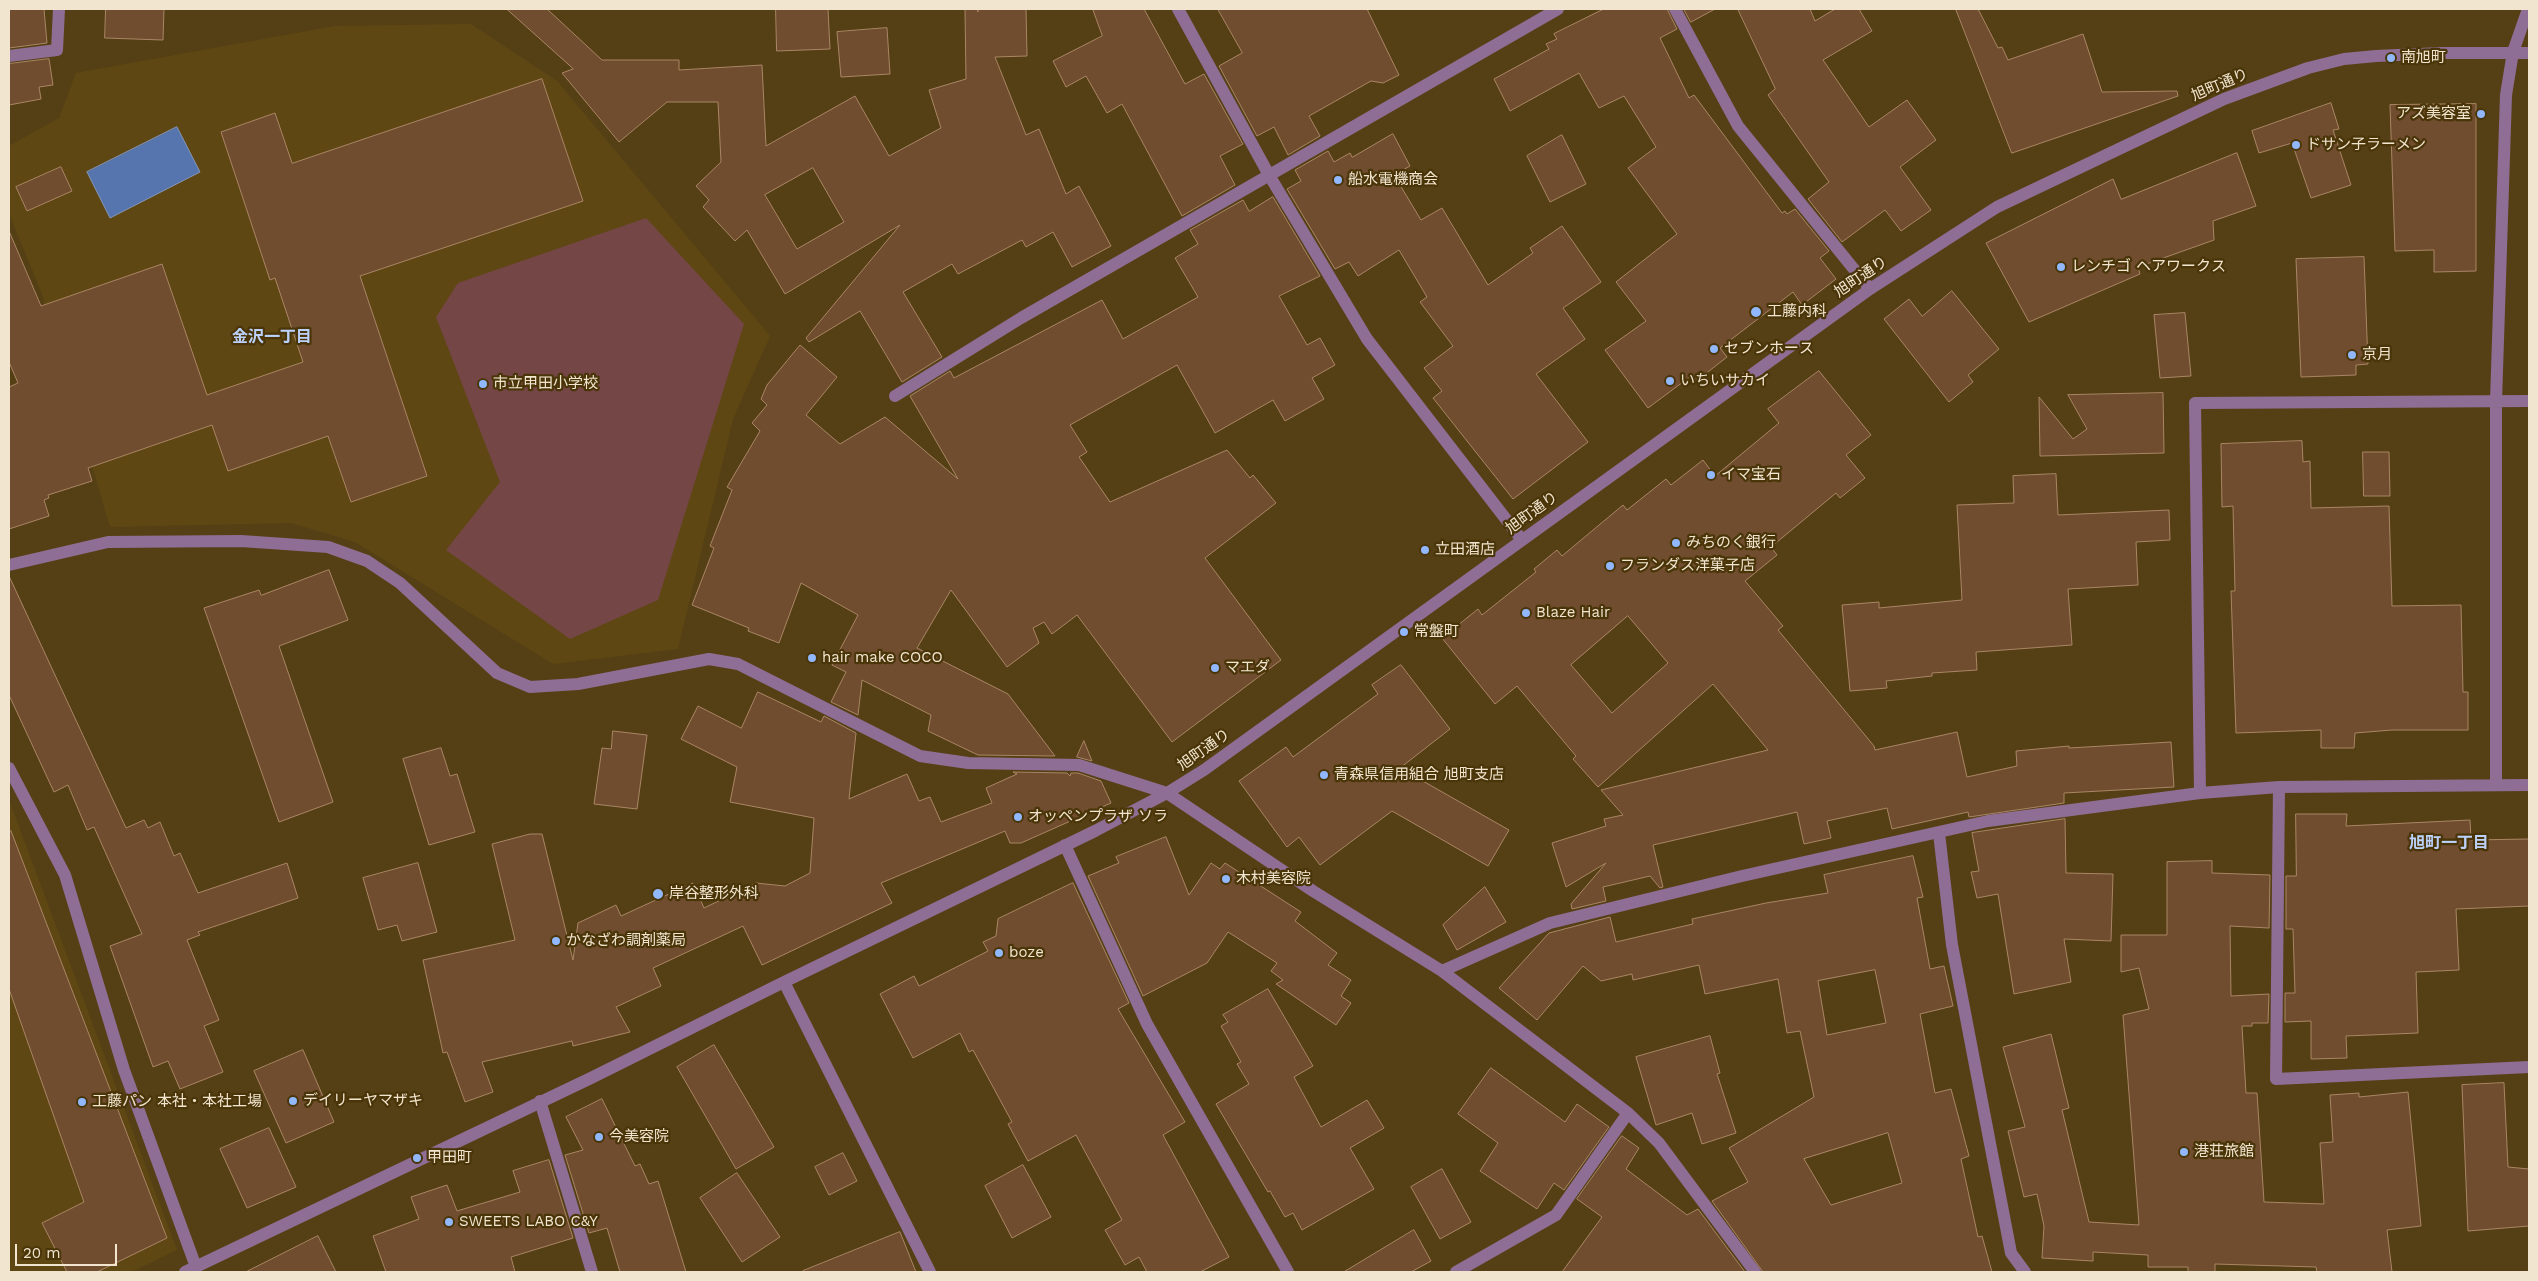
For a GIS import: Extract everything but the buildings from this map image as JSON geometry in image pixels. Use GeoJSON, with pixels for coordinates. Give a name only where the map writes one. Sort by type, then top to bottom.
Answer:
{"type":"FeatureCollection","features":[{"type":"Feature","properties":{"kind":"street"},"geometry":{"type":"LineString","coordinates":[[9,56],[57,50],[59,9]]}},
{"type":"Feature","properties":{"kind":"street"},"geometry":{"type":"LineString","coordinates":[[1178,9],[1269,175],[1367,339],[1522,540]]}},
{"type":"Feature","properties":{"kind":"street"},"geometry":{"type":"LineString","coordinates":[[895,396],[1021,318],[1558,9]]}},
{"type":"Feature","properties":{"kind":"street"},"geometry":{"type":"LineString","coordinates":[[1676,9],[1738,126],[1870,289]]}},
{"type":"Feature","properties":{"kind":"street"},"geometry":{"type":"LineString","coordinates":[[2496,785],[2496,401],[2506,94],[2513,52],[2528,9]]}},
{"type":"Feature","properties":{"kind":"street","name":"旭町通り"},"geometry":{"type":"LineString","coordinates":[[190,1270],[1066,845],[1167,794],[1204,770],[1870,289],[1997,207],[2224,99],[2308,68],[2344,60],[2442,53],[2529,53]]}},
{"type":"Feature","properties":{"kind":"street"},"geometry":{"type":"LineString","coordinates":[[2200,794],[2195,403],[2529,401]]}},
{"type":"Feature","properties":{"kind":"street"},"geometry":{"type":"LineString","coordinates":[[9,565],[108,542],[241,541],[328,547],[367,561],[400,583],[497,673],[530,688],[578,684],[709,659],[738,664],[920,756],[968,763],[1079,766],[1167,794],[1313,891],[1442,971],[1628,1113],[1659,1143],[1756,1272]]}},
{"type":"Feature","properties":{"kind":"street"},"geometry":{"type":"LineString","coordinates":[[9,768],[65,875],[124,1070],[190,1270]]}},
{"type":"Feature","properties":{"kind":"street"},"geometry":{"type":"LineString","coordinates":[[1442,971],[1550,923],[1742,876],[1939,833],[1988,820],[2200,794],[2280,788],[2529,784]]}},
{"type":"Feature","properties":{"kind":"street"},"geometry":{"type":"LineString","coordinates":[[2280,788],[2276,1079],[2529,1067]]}},
{"type":"Feature","properties":{"kind":"street"},"geometry":{"type":"LineString","coordinates":[[1939,833],[1952,945],[2011,1253],[2025,1272]]}},
{"type":"Feature","properties":{"kind":"street"},"geometry":{"type":"LineString","coordinates":[[1066,845],[1147,1024],[1288,1272]]}},
{"type":"Feature","properties":{"kind":"street"},"geometry":{"type":"LineString","coordinates":[[784,982],[930,1272]]}},
{"type":"Feature","properties":{"kind":"street"},"geometry":{"type":"LineString","coordinates":[[540,1101],[592,1272]]}},
{"type":"Feature","properties":{"kind":"street"},"geometry":{"type":"LineString","coordinates":[[1456,1272],[1556,1215],[1628,1113]]}},
{"type":"Feature","properties":{"kind":"shaded area"},"geometry":{"type":"Polygon","coordinates":[[[471,24],[557,81],[770,336],[733,419],[678,649],[553,664],[355,542],[291,523],[110,527],[41,291],[9,214],[9,146],[59,118],[76,73],[335,26],[471,24]]]}},
{"type":"Feature","properties":{"kind":"shaded area"},"geometry":{"type":"Polygon","coordinates":[[[646,218],[744,324],[658,600],[570,639],[446,550],[500,482],[436,317],[458,283],[646,218]]]}},
{"type":"Feature","properties":{"kind":"shaded area","name":"工藤パン 本社・本社工場"},"geometry":{"type":"Polygon","coordinates":[[[9,800],[177,1250],[131,1272],[9,1272],[9,800]]]}},
{"type":"Feature","properties":{"kind":"water"},"geometry":{"type":"Polygon","coordinates":[[[177,127],[200,172],[110,218],[87,172],[177,127]]]}},
{"type":"Feature","properties":{"kind":"place","name":"南旭町"},"geometry":{"type":"Point","coordinates":[2391,58]}},
{"type":"Feature","properties":{"kind":"place","name":"アズ美容室"},"geometry":{"type":"Point","coordinates":[2481,114]}},
{"type":"Feature","properties":{"kind":"place","name":"ドサン子ラーメン"},"geometry":{"type":"Point","coordinates":[2296,145]}},
{"type":"Feature","properties":{"kind":"place","name":"船水電機商会"},"geometry":{"type":"Point","coordinates":[1338,180]}},
{"type":"Feature","properties":{"kind":"place","name":"レンチゴ ヘアワークス"},"geometry":{"type":"Point","coordinates":[2061,267]}},
{"type":"Feature","properties":{"kind":"place","name":"工藤内科"},"geometry":{"type":"Point","coordinates":[1756,312]}},
{"type":"Feature","properties":{"kind":"place","name":"セブンホース"},"geometry":{"type":"Point","coordinates":[1714,349]}},
{"type":"Feature","properties":{"kind":"place","name":"京月"},"geometry":{"type":"Point","coordinates":[2352,355]}},
{"type":"Feature","properties":{"kind":"place","name":"いちいサカイ"},"geometry":{"type":"Point","coordinates":[1670,381]}},
{"type":"Feature","properties":{"kind":"place","name":"市立甲田小学校"},"geometry":{"type":"Point","coordinates":[483,384]}},
{"type":"Feature","properties":{"kind":"place","name":"イマ宝石"},"geometry":{"type":"Point","coordinates":[1711,475]}},
{"type":"Feature","properties":{"kind":"place","name":"みちのく銀行"},"geometry":{"type":"Point","coordinates":[1676,543]}},
{"type":"Feature","properties":{"kind":"place","name":"立田酒店"},"geometry":{"type":"Point","coordinates":[1425,550]}},
{"type":"Feature","properties":{"kind":"place","name":"フランダス洋菓子店"},"geometry":{"type":"Point","coordinates":[1610,566]}},
{"type":"Feature","properties":{"kind":"place","name":"Blaze Hair"},"geometry":{"type":"Point","coordinates":[1526,613]}},
{"type":"Feature","properties":{"kind":"place","name":"常盤町"},"geometry":{"type":"Point","coordinates":[1404,632]}},
{"type":"Feature","properties":{"kind":"place","name":"hair make COCO"},"geometry":{"type":"Point","coordinates":[812,658]}},
{"type":"Feature","properties":{"kind":"place","name":"マエダ"},"geometry":{"type":"Point","coordinates":[1215,668]}},
{"type":"Feature","properties":{"kind":"place","name":"青森県信用組合 旭町支店"},"geometry":{"type":"Point","coordinates":[1324,775]}},
{"type":"Feature","properties":{"kind":"place","name":"オッペンプラザ ソラ"},"geometry":{"type":"Point","coordinates":[1018,817]}},
{"type":"Feature","properties":{"kind":"place","name":"木村美容院"},"geometry":{"type":"Point","coordinates":[1226,879]}},
{"type":"Feature","properties":{"kind":"place","name":"岸谷整形外科"},"geometry":{"type":"Point","coordinates":[658,894]}},
{"type":"Feature","properties":{"kind":"place","name":"かなざわ調剤薬局"},"geometry":{"type":"Point","coordinates":[556,941]}},
{"type":"Feature","properties":{"kind":"place","name":"boze"},"geometry":{"type":"Point","coordinates":[999,953]}},
{"type":"Feature","properties":{"kind":"place","name":"デイリーヤマザキ"},"geometry":{"type":"Point","coordinates":[293,1101]}},
{"type":"Feature","properties":{"kind":"place","name":"工藤パン 本社・本社工場"},"geometry":{"type":"Point","coordinates":[82,1102]}},
{"type":"Feature","properties":{"kind":"place","name":"今美容院"},"geometry":{"type":"Point","coordinates":[599,1137]}},
{"type":"Feature","properties":{"kind":"place","name":"港荘旅館"},"geometry":{"type":"Point","coordinates":[2184,1152]}},
{"type":"Feature","properties":{"kind":"place","name":"甲田町"},"geometry":{"type":"Point","coordinates":[417,1158]}},
{"type":"Feature","properties":{"kind":"place","name":"SWEETS LABO C&Y"},"geometry":{"type":"Point","coordinates":[449,1222]}},
{"type":"Feature","properties":{"kind":"district","name":"金沢一丁目"},"geometry":{"type":"Point","coordinates":[272,337]}},
{"type":"Feature","properties":{"kind":"district","name":"旭町一丁目"},"geometry":{"type":"Point","coordinates":[2449,843]}}]}
